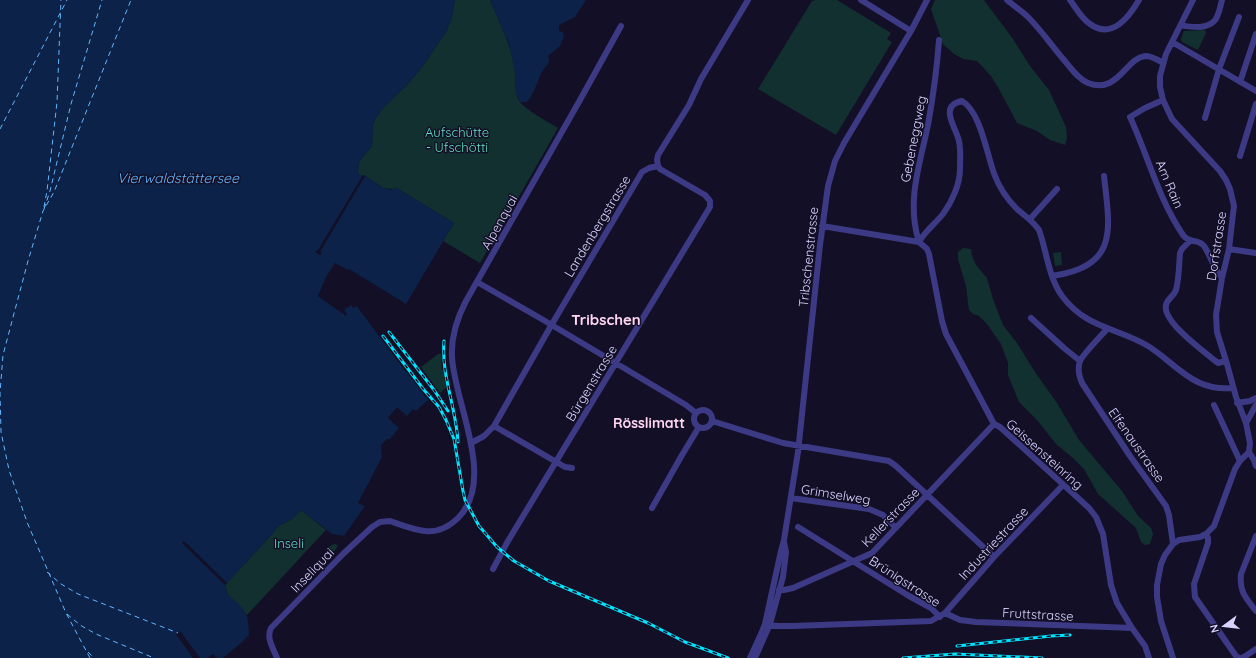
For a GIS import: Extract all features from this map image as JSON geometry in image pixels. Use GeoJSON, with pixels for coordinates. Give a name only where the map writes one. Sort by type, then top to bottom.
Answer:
{"type":"FeatureCollection","features":[{"type":"Feature","properties":{"kind":"street"},"geometry":{"type":"LineString","coordinates":[[658,166],[658,155],[689,105],[701,79],[748,0]]}},
{"type":"Feature","properties":{"kind":"street"},"geometry":{"type":"LineString","coordinates":[[861,0],[911,31]]}},
{"type":"Feature","properties":{"kind":"street","name":"Tribschenstrasse"},"geometry":{"type":"LineString","coordinates":[[768,624],[784,540],[799,446],[822,226],[829,180],[835,161],[844,144],[911,31],[927,0]]}},
{"type":"Feature","properties":{"kind":"street"},"geometry":{"type":"LineString","coordinates":[[1007,0],[1029,18],[1078,77],[1089,84],[1097,85],[1109,83],[1115,80],[1137,60],[1144,56],[1149,56],[1163,63]]}},
{"type":"Feature","properties":{"kind":"street"},"geometry":{"type":"LineString","coordinates":[[1070,0],[1089,24],[1096,28],[1103,29],[1118,26],[1131,13],[1139,0]]}},
{"type":"Feature","properties":{"kind":"street","name":"Dorfstrasse"},"geometry":{"type":"LineString","coordinates":[[1193,0],[1163,63],[1159,82],[1162,100],[1172,119],[1220,171],[1230,189],[1234,206],[1233,219],[1229,249],[1222,278],[1216,324],[1233,388],[1246,423],[1250,443],[1249,452]]}},
{"type":"Feature","properties":{"kind":"street"},"geometry":{"type":"LineString","coordinates":[[1181,25],[1192,28],[1208,26],[1214,23],[1222,0]]}},
{"type":"Feature","properties":{"kind":"street"},"geometry":{"type":"LineString","coordinates":[[1205,118],[1218,69],[1239,17]]}},
{"type":"Feature","properties":{"kind":"street","name":"Alpenquai"},"geometry":{"type":"LineString","coordinates":[[372,527],[380,522],[390,522],[428,532],[444,528],[456,520],[466,510],[472,494],[474,468],[471,442],[454,370],[452,350],[459,315],[621,26]]}},
{"type":"Feature","properties":{"kind":"street"},"geometry":{"type":"LineString","coordinates":[[1240,82],[1256,34]]}},
{"type":"Feature","properties":{"kind":"street","name":"Gebeneggweg"},"geometry":{"type":"LineString","coordinates":[[919,242],[916,229],[914,194],[934,93],[940,40]]}},
{"type":"Feature","properties":{"kind":"street"},"geometry":{"type":"LineString","coordinates":[[1172,42],[1256,91]]}},
{"type":"Feature","properties":{"kind":"street","name":"Am Rain"},"geometry":{"type":"LineString","coordinates":[[1162,100],[1130,117],[1166,204],[1184,237],[1190,241],[1198,241],[1204,247],[1215,269],[1222,278]]}},
{"type":"Feature","properties":{"kind":"street"},"geometry":{"type":"LineString","coordinates":[[822,226],[919,242],[950,204],[959,178],[960,142],[949,111],[956,102],[962,101],[970,108],[984,141],[995,175],[1004,194],[1030,219],[1039,230],[1052,276],[1062,296],[1078,312],[1092,322],[1107,329],[1122,333],[1149,346],[1191,378],[1200,383],[1207,386],[1224,389],[1233,388]]}},
{"type":"Feature","properties":{"kind":"street"},"geometry":{"type":"LineString","coordinates":[[1240,156],[1256,104]]}},
{"type":"Feature","properties":{"kind":"street","name":"Landenbergstrasse"},"geometry":{"type":"LineString","coordinates":[[471,442],[482,438],[494,426],[552,324],[642,172],[649,168],[658,166]]}},
{"type":"Feature","properties":{"kind":"street","name":"Bürgenstrasse"},"geometry":{"type":"LineString","coordinates":[[493,569],[710,207],[710,201],[705,195],[660,169],[658,166]]}},
{"type":"Feature","properties":{"kind":"street"},"geometry":{"type":"LineString","coordinates":[[1052,276],[1084,268],[1098,256],[1103,247],[1108,234],[1104,176]]}},
{"type":"Feature","properties":{"kind":"street"},"geometry":{"type":"LineString","coordinates":[[1030,219],[1057,189]]}},
{"type":"Feature","properties":{"kind":"street"},"geometry":{"type":"LineString","coordinates":[[1190,241],[1180,253],[1176,291],[1166,303],[1165,307],[1179,330],[1190,341],[1218,362],[1226,361]]}},
{"type":"Feature","properties":{"kind":"street","name":"Geissensteinring"},"geometry":{"type":"LineString","coordinates":[[919,242],[927,249],[929,254],[942,321],[946,334],[994,424],[1000,427],[1089,508],[1100,524],[1104,538],[1114,596],[1123,614],[1146,646],[1149,658]]}},
{"type":"Feature","properties":{"kind":"street"},"geometry":{"type":"LineString","coordinates":[[1229,249],[1256,253]]}},
{"type":"Feature","properties":{"kind":"street"},"geometry":{"type":"LineString","coordinates":[[477,282],[552,324],[686,405],[696,413]]}},
{"type":"Feature","properties":{"kind":"street"},"geometry":{"type":"LineString","coordinates":[[1031,318],[1064,348],[1080,360],[1107,329]]}},
{"type":"Feature","properties":{"kind":"street","name":"Elfenaustrasse"},"geometry":{"type":"LineString","coordinates":[[1080,360],[1078,370],[1082,383],[1130,456],[1166,506],[1169,515],[1172,544]]}},
{"type":"Feature","properties":{"kind":"street"},"geometry":{"type":"LineString","coordinates":[[1238,403],[1250,401],[1256,398]]}},
{"type":"Feature","properties":{"kind":"street"},"geometry":{"type":"LineString","coordinates":[[1246,423],[1256,405]]}},
{"type":"Feature","properties":{"kind":"street"},"geometry":{"type":"LineString","coordinates":[[1214,406],[1240,461]]}},
{"type":"Feature","properties":{"kind":"street"},"geometry":{"type":"LineString","coordinates":[[702,410],[708,411],[712,416],[712,421],[707,428],[699,427],[694,421],[696,413],[702,410]]}},
{"type":"Feature","properties":{"kind":"street"},"geometry":{"type":"LineString","coordinates":[[712,421],[772,441],[889,461],[994,557]]}},
{"type":"Feature","properties":{"kind":"street","name":"Kellerstrasse"},"geometry":{"type":"LineString","coordinates":[[779,590],[793,588],[872,553],[994,424]]}},
{"type":"Feature","properties":{"kind":"street"},"geometry":{"type":"LineString","coordinates":[[494,426],[565,467],[572,468]]}},
{"type":"Feature","properties":{"kind":"street"},"geometry":{"type":"LineString","coordinates":[[652,508],[699,427]]}},
{"type":"Feature","properties":{"kind":"street"},"geometry":{"type":"LineString","coordinates":[[1173,658],[1161,621],[1156,597],[1161,564],[1172,544],[1179,540],[1206,534],[1214,526],[1235,469],[1240,461],[1249,452],[1256,466]]}},
{"type":"Feature","properties":{"kind":"street","name":"Industriestrasse"},"geometry":{"type":"LineString","coordinates":[[942,615],[994,557],[1063,485]]}},
{"type":"Feature","properties":{"kind":"street","name":"Grimselweg"},"geometry":{"type":"LineString","coordinates":[[791,498],[869,509],[883,515],[896,528]]}},
{"type":"Feature","properties":{"kind":"street","name":"Inseliquai"},"geometry":{"type":"LineString","coordinates":[[277,658],[269,638],[270,630],[343,554],[372,527]]}},
{"type":"Feature","properties":{"kind":"street","name":"Brünigstrasse"},"geometry":{"type":"LineString","coordinates":[[798,527],[942,615]]}},
{"type":"Feature","properties":{"kind":"street"},"geometry":{"type":"LineString","coordinates":[[1206,534],[1208,543],[1194,584],[1195,597],[1236,656],[1244,658],[1256,649]]}},
{"type":"Feature","properties":{"kind":"street"},"geometry":{"type":"LineString","coordinates":[[1256,536],[1241,574],[1241,587],[1243,593],[1256,611]]}},
{"type":"Feature","properties":{"kind":"street","name":"Tribschenstrasse"},"geometry":{"type":"LineString","coordinates":[[757,649],[768,624],[783,577],[786,552],[784,540]]}},
{"type":"Feature","properties":{"kind":"street"},"geometry":{"type":"LineString","coordinates":[[768,624],[778,626],[924,622],[931,621],[942,615]]}},
{"type":"Feature","properties":{"kind":"street","name":"Fruttstrasse"},"geometry":{"type":"LineString","coordinates":[[942,615],[960,620],[976,622],[1132,628]]}},
{"type":"Feature","properties":{"kind":"street"},"geometry":{"type":"LineString","coordinates":[[750,658],[757,649]]}},
{"type":"Feature","properties":{"kind":"street"},"geometry":{"type":"LineString","coordinates":[[755,658],[757,649]]}},
{"type":"Feature","properties":{"kind":"green space","name":"Aufschütte - Ufschötti"},"geometry":{"type":"Polygon","coordinates":[[[455,0],[490,0],[511,53],[518,99],[527,109],[558,128],[480,263],[443,241],[454,223],[400,190],[383,188],[364,175],[360,176],[358,172],[359,162],[372,146],[373,124],[376,118],[382,109],[407,85],[422,67],[446,32],[452,17],[455,0]]]}},
{"type":"Feature","properties":{"kind":"green space"},"geometry":{"type":"Polygon","coordinates":[[[837,0],[891,33],[887,39],[892,42],[836,135],[758,89],[812,1],[837,0]]]}},
{"type":"Feature","properties":{"kind":"green space"},"geometry":{"type":"Polygon","coordinates":[[[935,0],[984,0],[1013,39],[1030,66],[1049,90],[1066,127],[1067,138],[1065,145],[1050,140],[1037,131],[1017,123],[991,76],[977,61],[963,59],[954,54],[943,44],[931,9],[935,0]]]}},
{"type":"Feature","properties":{"kind":"green space"},"geometry":{"type":"Polygon","coordinates":[[[1205,30],[1206,33],[1198,50],[1182,42],[1181,39],[1184,31],[1205,30]]]}},
{"type":"Feature","properties":{"kind":"green space"},"geometry":{"type":"Polygon","coordinates":[[[963,248],[971,249],[976,265],[987,278],[1003,325],[1017,343],[1057,403],[1079,440],[1122,491],[1138,516],[1151,528],[1153,534],[1150,544],[1145,545],[1141,542],[1136,528],[1098,494],[1084,469],[1056,444],[1037,420],[1019,402],[1008,375],[1008,363],[1001,344],[987,324],[979,316],[973,314],[969,310],[966,286],[958,259],[958,252],[963,248]]]}},
{"type":"Feature","properties":{"kind":"green space"},"geometry":{"type":"Polygon","coordinates":[[[1061,252],[1062,265],[1055,266],[1053,253],[1061,252]]]}},
{"type":"Feature","properties":{"kind":"green space"},"geometry":{"type":"Polygon","coordinates":[[[438,354],[441,354],[442,370],[446,370],[448,378],[444,378],[447,387],[440,393],[421,367],[438,354]]]}},
{"type":"Feature","properties":{"kind":"green space","name":"Inseli"},"geometry":{"type":"Polygon","coordinates":[[[301,510],[326,530],[247,615],[228,595],[225,585],[280,525],[292,519],[301,510]]]}},
{"type":"Feature","properties":{"kind":"green space"},"geometry":{"type":"Polygon","coordinates":[[[334,544],[338,545],[329,557],[328,547],[334,544]]]}},
{"type":"Feature","properties":{"kind":"water","name":"Vierwaldstättersee"},"geometry":{"type":"Polygon","coordinates":[[[0,0],[455,0],[452,17],[446,32],[422,67],[407,85],[382,109],[376,118],[373,124],[372,146],[359,162],[358,172],[360,176],[364,175],[383,188],[392,190],[396,187],[454,223],[406,304],[349,269],[348,270],[335,263],[326,277],[318,296],[346,316],[347,314],[344,310],[351,305],[353,308],[357,306],[428,400],[416,411],[413,409],[407,416],[397,407],[388,418],[399,428],[390,439],[387,439],[381,445],[382,457],[358,503],[365,506],[344,536],[332,534],[301,510],[292,519],[280,525],[225,585],[228,595],[242,608],[247,616],[249,635],[223,658],[217,658],[213,654],[208,658],[0,658],[0,0]]]}},
{"type":"Feature","properties":{"kind":"water"},"geometry":{"type":"Polygon","coordinates":[[[490,0],[586,0],[575,17],[559,25],[559,31],[563,32],[564,36],[560,46],[548,56],[548,64],[541,73],[531,97],[527,102],[520,102],[516,93],[515,72],[509,44],[490,0]]]}},
{"type":"Feature","properties":{"kind":"pier"},"geometry":{"type":"Polygon","coordinates":[[[363,175],[365,176],[320,252],[322,253],[320,255],[315,252],[318,250],[363,175]]]}},
{"type":"Feature","properties":{"kind":"pier"},"geometry":{"type":"Polygon","coordinates":[[[357,304],[407,370],[406,372],[356,305],[357,304]]]}},
{"type":"Feature","properties":{"kind":"pier"},"geometry":{"type":"Polygon","coordinates":[[[184,541],[227,583],[225,585],[182,543],[184,541]]]}},
{"type":"Feature","properties":{"kind":"pier"},"geometry":{"type":"Polygon","coordinates":[[[180,631],[200,658],[193,658],[176,634],[180,631]]]}},
{"type":"Feature","properties":{"kind":"ferry route"},"geometry":{"type":"LineString","coordinates":[[44,207],[57,102],[61,0]]}},
{"type":"Feature","properties":{"kind":"ferry route"},"geometry":{"type":"LineString","coordinates":[[0,129],[67,0]]}},
{"type":"Feature","properties":{"kind":"ferry route"},"geometry":{"type":"LineString","coordinates":[[44,209],[50,191],[71,104],[102,0]]}},
{"type":"Feature","properties":{"kind":"ferry route"},"geometry":{"type":"LineString","coordinates":[[90,658],[66,613],[27,522],[9,470],[1,432],[0,393],[3,355],[43,211],[54,192],[131,0]]}},
{"type":"Feature","properties":{"kind":"ferry route"},"geometry":{"type":"LineString","coordinates":[[47,572],[61,584],[78,594],[178,633]]}},
{"type":"Feature","properties":{"kind":"ferry route"},"geometry":{"type":"LineString","coordinates":[[67,614],[80,625],[96,634],[154,658]]}},
{"type":"Feature","properties":{"kind":"ferry route"},"geometry":{"type":"LineString","coordinates":[[88,652],[94,658]]}},
{"type":"Feature","properties":{"kind":"railway"},"geometry":{"type":"LineString","coordinates":[[389,332],[434,390],[448,411]]}},
{"type":"Feature","properties":{"kind":"railway"},"geometry":{"type":"LineString","coordinates":[[383,336],[424,390],[439,407],[454,439],[465,500],[479,526],[497,547],[514,561],[549,581],[648,623],[685,642],[728,658]]}},
{"type":"Feature","properties":{"kind":"railway"},"geometry":{"type":"LineString","coordinates":[[444,341],[445,366],[455,416],[458,442]]}},
{"type":"Feature","properties":{"kind":"railway"},"geometry":{"type":"LineString","coordinates":[[957,646],[1070,635]]}},
{"type":"Feature","properties":{"kind":"railway"},"geometry":{"type":"LineString","coordinates":[[903,658],[955,654],[1042,658]]}},
{"type":"Feature","properties":{"kind":"district","name":"Tribschen"},"geometry":{"type":"Point","coordinates":[606,319]}},
{"type":"Feature","properties":{"kind":"district","name":"Rösslimatt"},"geometry":{"type":"Point","coordinates":[649,423]}}]}
